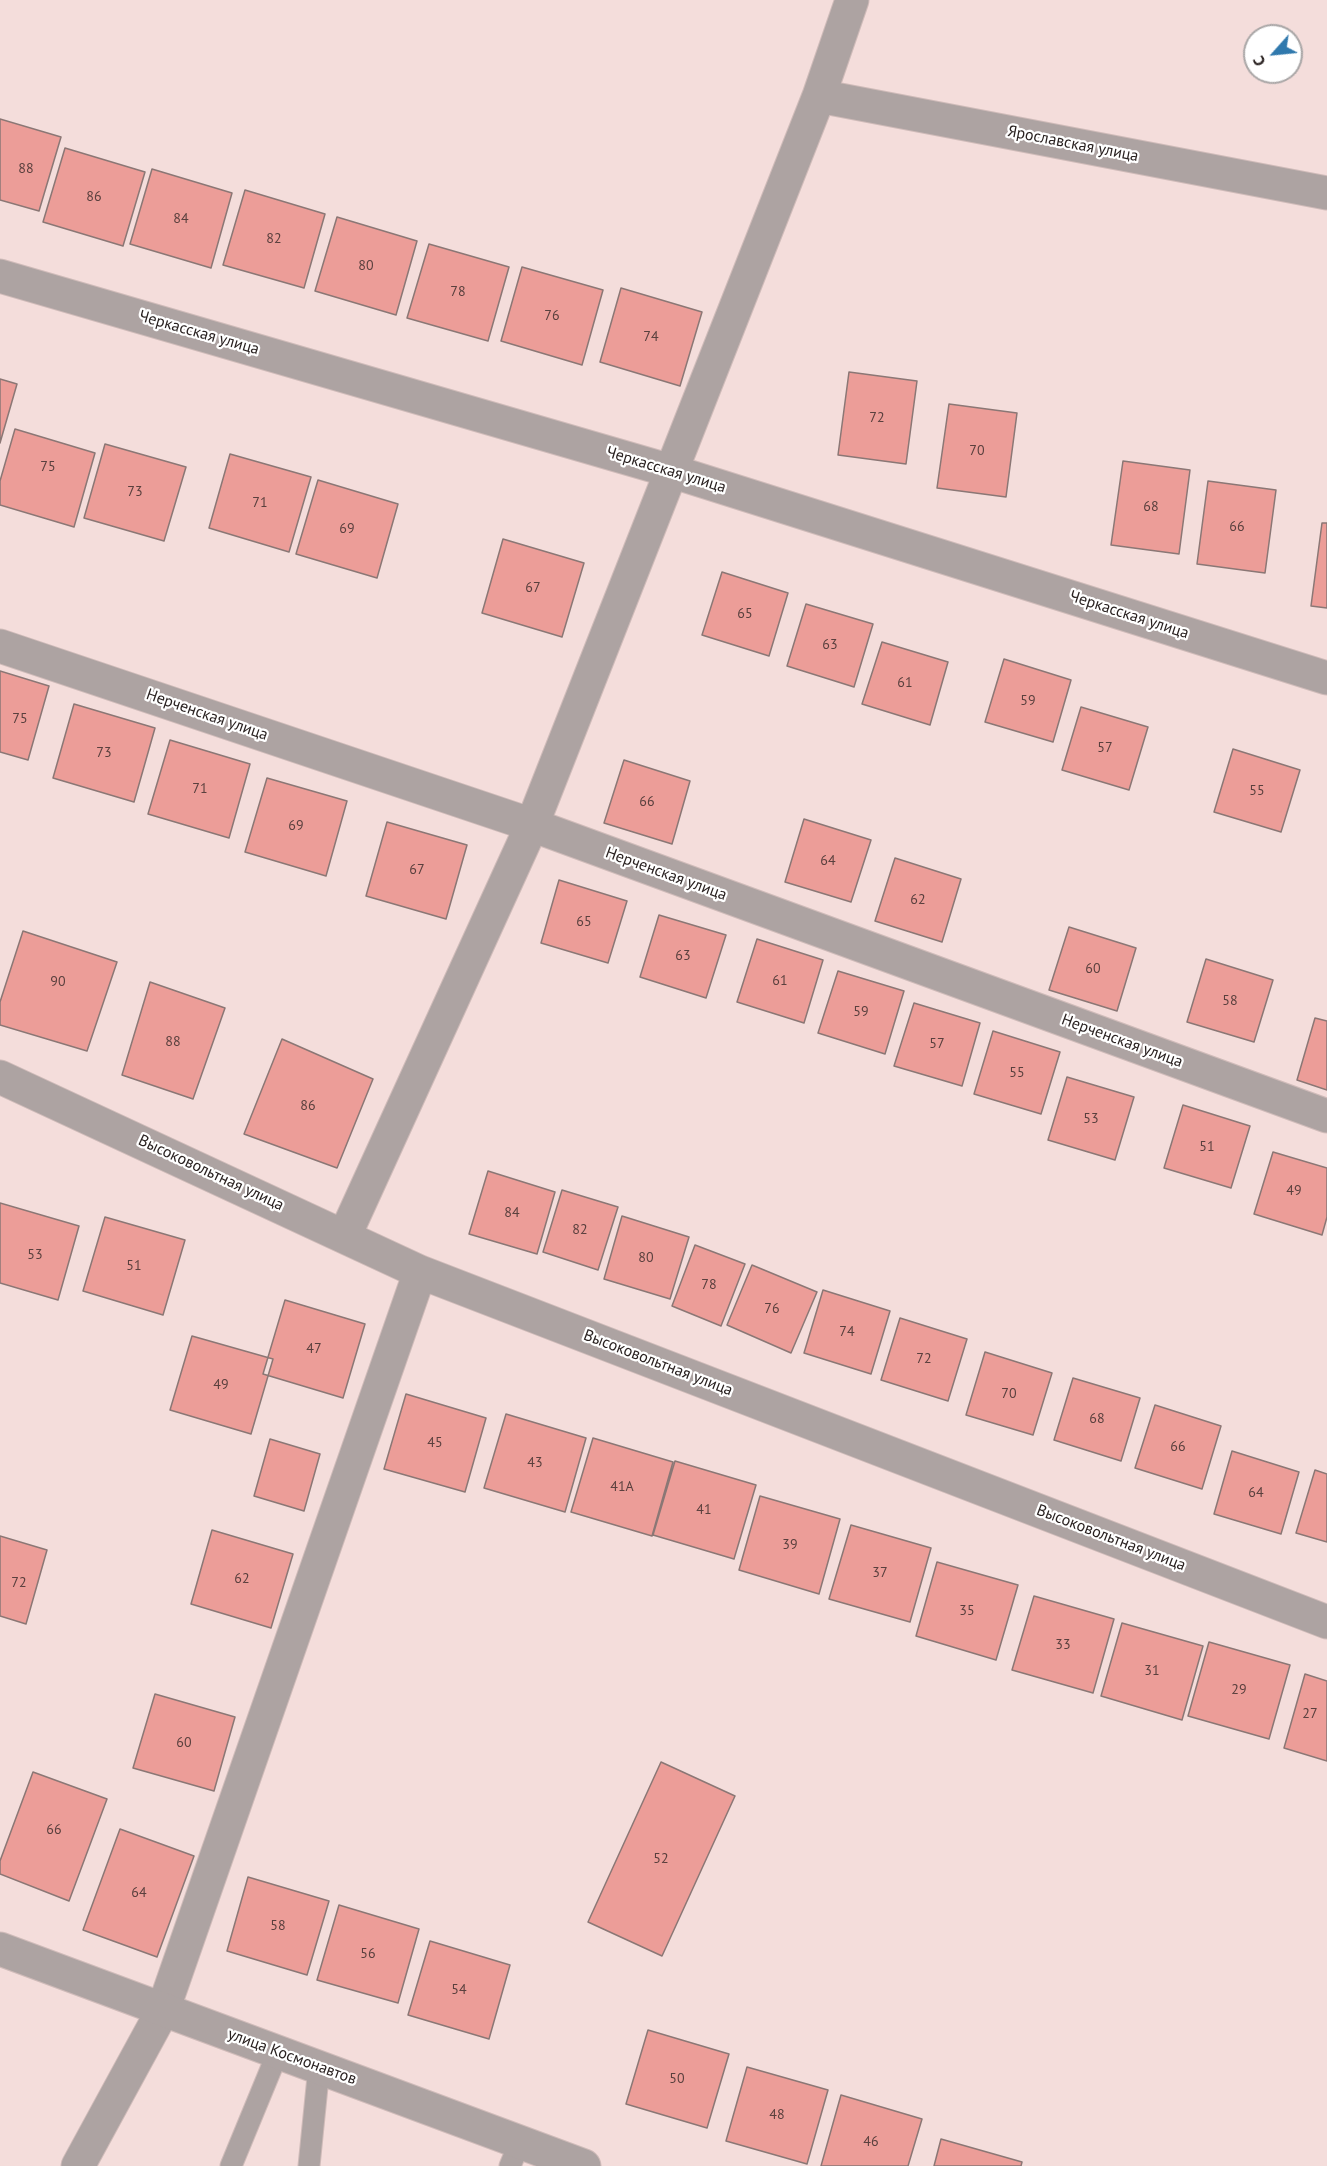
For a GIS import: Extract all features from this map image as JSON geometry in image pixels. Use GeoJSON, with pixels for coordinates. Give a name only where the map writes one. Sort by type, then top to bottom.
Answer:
{"type":"FeatureCollection","features":[{"type":"Feature","properties":{"kind":"street"},"geometry":{"type":"LineString","coordinates":[[345,1235],[532,825],[819,96],[852,0]]}},
{"type":"Feature","properties":{"kind":"street","name":"Ярославская улица"},"geometry":{"type":"LineString","coordinates":[[819,96],[1327,193]]}},
{"type":"Feature","properties":{"kind":"street","name":"Черкасская улица"},"geometry":{"type":"LineString","coordinates":[[0,276],[671,471],[1327,678]]}},
{"type":"Feature","properties":{"kind":"street","name":"Нерченская улица"},"geometry":{"type":"LineString","coordinates":[[0,646],[532,825],[1327,1116]]}},
{"type":"Feature","properties":{"kind":"street","name":"Высоковольтная улица"},"geometry":{"type":"LineString","coordinates":[[0,1077],[345,1235],[420,1272],[1327,1622]]}},
{"type":"Feature","properties":{"kind":"street"},"geometry":{"type":"LineString","coordinates":[[78,2166],[163,2010],[420,1272]]}},
{"type":"Feature","properties":{"kind":"street","name":"улица Космонавтов"},"geometry":{"type":"LineString","coordinates":[[0,1949],[319,2067],[515,2154],[584,2166]]}},
{"type":"Feature","properties":{"kind":"lane"},"geometry":{"type":"LineString","coordinates":[[231,2166],[278,2052]]}},
{"type":"Feature","properties":{"kind":"lane"},"geometry":{"type":"LineString","coordinates":[[309,2166],[319,2067]]}},
{"type":"Feature","properties":{"kind":"building"},"geometry":{"type":"Polygon","coordinates":[[[0,119],[61,137],[39,211],[0,200],[0,119]]]}},
{"type":"Feature","properties":{"kind":"building"},"geometry":{"type":"Polygon","coordinates":[[[65,148],[145,172],[123,246],[43,222],[65,148]]]}},
{"type":"Feature","properties":{"kind":"building"},"geometry":{"type":"Polygon","coordinates":[[[152,169],[232,193],[211,268],[130,244],[152,169]]]}},
{"type":"Feature","properties":{"kind":"building"},"geometry":{"type":"Polygon","coordinates":[[[245,190],[325,214],[304,288],[223,265],[245,190]]]}},
{"type":"Feature","properties":{"kind":"building"},"geometry":{"type":"Polygon","coordinates":[[[337,217],[417,241],[396,315],[315,291],[337,217]]]}},
{"type":"Feature","properties":{"kind":"building"},"geometry":{"type":"Polygon","coordinates":[[[429,244],[509,267],[488,341],[407,318],[429,244]]]}},
{"type":"Feature","properties":{"kind":"building"},"geometry":{"type":"Polygon","coordinates":[[[522,267],[603,290],[582,365],[501,341],[522,267]]]}},
{"type":"Feature","properties":{"kind":"building"},"geometry":{"type":"Polygon","coordinates":[[[621,288],[702,312],[680,386],[600,362],[621,288]]]}},
{"type":"Feature","properties":{"kind":"building"},"geometry":{"type":"Polygon","coordinates":[[[849,372],[917,381],[906,464],[838,455],[849,372]]]}},
{"type":"Feature","properties":{"kind":"building"},"geometry":{"type":"Polygon","coordinates":[[[0,379],[17,384],[0,443],[0,379]]]}},
{"type":"Feature","properties":{"kind":"building"},"geometry":{"type":"Polygon","coordinates":[[[949,404],[1017,413],[1006,497],[937,488],[949,404]]]}},
{"type":"Feature","properties":{"kind":"building"},"geometry":{"type":"Polygon","coordinates":[[[15,429],[95,453],[74,527],[0,505],[0,481],[15,429]]]}},
{"type":"Feature","properties":{"kind":"building"},"geometry":{"type":"Polygon","coordinates":[[[105,444],[186,467],[164,541],[84,518],[105,444]]]}},
{"type":"Feature","properties":{"kind":"building"},"geometry":{"type":"Polygon","coordinates":[[[230,454],[311,477],[289,552],[209,528],[230,454]]]}},
{"type":"Feature","properties":{"kind":"building"},"geometry":{"type":"Polygon","coordinates":[[[1123,461],[1190,470],[1179,554],[1111,545],[1123,461]]]}},
{"type":"Feature","properties":{"kind":"building"},"geometry":{"type":"Polygon","coordinates":[[[318,480],[398,504],[377,578],[296,554],[318,480]]]}},
{"type":"Feature","properties":{"kind":"building"},"geometry":{"type":"Polygon","coordinates":[[[1208,481],[1276,490],[1265,573],[1197,564],[1208,481]]]}},
{"type":"Feature","properties":{"kind":"building"},"geometry":{"type":"Polygon","coordinates":[[[1322,523],[1327,523],[1327,608],[1311,606],[1322,523]]]}},
{"type":"Feature","properties":{"kind":"building"},"geometry":{"type":"Polygon","coordinates":[[[503,539],[584,563],[562,637],[482,613],[503,539]]]}},
{"type":"Feature","properties":{"kind":"building"},"geometry":{"type":"Polygon","coordinates":[[[722,572],[788,593],[769,656],[702,635],[722,572]]]}},
{"type":"Feature","properties":{"kind":"building"},"geometry":{"type":"Polygon","coordinates":[[[806,604],[873,624],[854,687],[787,666],[806,604]]]}},
{"type":"Feature","properties":{"kind":"building"},"geometry":{"type":"Polygon","coordinates":[[[882,642],[948,662],[930,725],[862,704],[882,642]]]}},
{"type":"Feature","properties":{"kind":"building"},"geometry":{"type":"Polygon","coordinates":[[[1004,659],[1071,680],[1053,742],[985,722],[1004,659]]]}},
{"type":"Feature","properties":{"kind":"building"},"geometry":{"type":"Polygon","coordinates":[[[0,671],[49,686],[28,760],[0,752],[0,671]]]}},
{"type":"Feature","properties":{"kind":"building"},"geometry":{"type":"Polygon","coordinates":[[[74,704],[155,728],[134,802],[53,778],[74,704]]]}},
{"type":"Feature","properties":{"kind":"building"},"geometry":{"type":"Polygon","coordinates":[[[1081,707],[1148,727],[1129,790],[1062,770],[1081,707]]]}},
{"type":"Feature","properties":{"kind":"building"},"geometry":{"type":"Polygon","coordinates":[[[170,740],[250,764],[229,838],[148,814],[170,740]]]}},
{"type":"Feature","properties":{"kind":"building"},"geometry":{"type":"Polygon","coordinates":[[[1233,749],[1300,770],[1281,832],[1214,812],[1233,749]]]}},
{"type":"Feature","properties":{"kind":"building"},"geometry":{"type":"Polygon","coordinates":[[[624,760],[690,781],[672,844],[604,823],[624,760]]]}},
{"type":"Feature","properties":{"kind":"building"},"geometry":{"type":"Polygon","coordinates":[[[267,778],[347,801],[326,876],[245,852],[267,778]]]}},
{"type":"Feature","properties":{"kind":"building"},"geometry":{"type":"Polygon","coordinates":[[[804,819],[871,840],[851,902],[785,882],[804,819]]]}},
{"type":"Feature","properties":{"kind":"building"},"geometry":{"type":"Polygon","coordinates":[[[387,822],[467,845],[446,919],[366,896],[387,822]]]}},
{"type":"Feature","properties":{"kind":"building"},"geometry":{"type":"Polygon","coordinates":[[[895,858],[961,879],[942,942],[875,921],[895,858]]]}},
{"type":"Feature","properties":{"kind":"building"},"geometry":{"type":"Polygon","coordinates":[[[559,880],[627,901],[608,963],[541,943],[559,880]]]}},
{"type":"Feature","properties":{"kind":"building"},"geometry":{"type":"Polygon","coordinates":[[[659,915],[726,935],[706,998],[640,977],[659,915]]]}},
{"type":"Feature","properties":{"kind":"building"},"geometry":{"type":"Polygon","coordinates":[[[1069,927],[1136,948],[1117,1011],[1049,990],[1069,927]]]}},
{"type":"Feature","properties":{"kind":"building"},"geometry":{"type":"Polygon","coordinates":[[[23,931],[117,962],[87,1051],[0,1025],[0,1002],[23,931]]]}},
{"type":"Feature","properties":{"kind":"building"},"geometry":{"type":"Polygon","coordinates":[[[757,939],[823,960],[804,1023],[737,1002],[757,939]]]}},
{"type":"Feature","properties":{"kind":"building"},"geometry":{"type":"Polygon","coordinates":[[[1206,959],[1273,980],[1254,1042],[1187,1022],[1206,959]]]}},
{"type":"Feature","properties":{"kind":"building"},"geometry":{"type":"Polygon","coordinates":[[[838,971],[904,991],[885,1054],[818,1033],[838,971]]]}},
{"type":"Feature","properties":{"kind":"building"},"geometry":{"type":"Polygon","coordinates":[[[150,982],[225,1008],[193,1099],[122,1075],[150,982]]]}},
{"type":"Feature","properties":{"kind":"building"},"geometry":{"type":"Polygon","coordinates":[[[914,1003],[980,1023],[962,1086],[894,1066],[914,1003]]]}},
{"type":"Feature","properties":{"kind":"building"},"geometry":{"type":"Polygon","coordinates":[[[1315,1018],[1327,1021],[1327,1090],[1297,1080],[1315,1018]]]}},
{"type":"Feature","properties":{"kind":"building"},"geometry":{"type":"Polygon","coordinates":[[[993,1031],[1060,1052],[1041,1114],[974,1094],[993,1031]]]}},
{"type":"Feature","properties":{"kind":"building"},"geometry":{"type":"Polygon","coordinates":[[[282,1039],[373,1079],[337,1168],[244,1134],[282,1039]]]}},
{"type":"Feature","properties":{"kind":"building"},"geometry":{"type":"Polygon","coordinates":[[[1067,1077],[1134,1097],[1115,1160],[1048,1140],[1067,1077]]]}},
{"type":"Feature","properties":{"kind":"building"},"geometry":{"type":"Polygon","coordinates":[[[1183,1105],[1250,1126],[1231,1188],[1164,1168],[1183,1105]]]}},
{"type":"Feature","properties":{"kind":"building"},"geometry":{"type":"Polygon","coordinates":[[[1273,1152],[1327,1168],[1327,1217],[1322,1235],[1254,1214],[1273,1152]]]}},
{"type":"Feature","properties":{"kind":"building"},"geometry":{"type":"Polygon","coordinates":[[[488,1171],[555,1192],[537,1254],[469,1234],[488,1171]]]}},
{"type":"Feature","properties":{"kind":"building"},"geometry":{"type":"Polygon","coordinates":[[[562,1190],[618,1207],[598,1270],[543,1252],[562,1190]]]}},
{"type":"Feature","properties":{"kind":"building"},"geometry":{"type":"Polygon","coordinates":[[[0,1203],[79,1226],[58,1300],[0,1283],[0,1203]]]}},
{"type":"Feature","properties":{"kind":"building"},"geometry":{"type":"Polygon","coordinates":[[[622,1216],[689,1237],[670,1299],[604,1279],[622,1216]]]}},
{"type":"Feature","properties":{"kind":"building"},"geometry":{"type":"Polygon","coordinates":[[[105,1217],[185,1240],[163,1315],[83,1291],[105,1217]]]}},
{"type":"Feature","properties":{"kind":"building"},"geometry":{"type":"Polygon","coordinates":[[[695,1245],[745,1264],[721,1326],[672,1306],[695,1245]]]}},
{"type":"Feature","properties":{"kind":"building"},"geometry":{"type":"Polygon","coordinates":[[[752,1265],[817,1292],[791,1353],[727,1325],[752,1265]]]}},
{"type":"Feature","properties":{"kind":"building"},"geometry":{"type":"Polygon","coordinates":[[[823,1290],[890,1311],[871,1374],[804,1353],[823,1290]]]}},
{"type":"Feature","properties":{"kind":"building"},"geometry":{"type":"Polygon","coordinates":[[[285,1300],[365,1324],[343,1398],[263,1374],[285,1300]]]}},
{"type":"Feature","properties":{"kind":"building"},"geometry":{"type":"Polygon","coordinates":[[[900,1318],[967,1339],[948,1401],[881,1380],[900,1318]]]}},
{"type":"Feature","properties":{"kind":"building"},"geometry":{"type":"Polygon","coordinates":[[[192,1336],[273,1359],[251,1434],[170,1410],[192,1336]]]}},
{"type":"Feature","properties":{"kind":"building"},"geometry":{"type":"Polygon","coordinates":[[[985,1352],[1052,1373],[1033,1435],[966,1415],[985,1352]]]}},
{"type":"Feature","properties":{"kind":"building"},"geometry":{"type":"Polygon","coordinates":[[[1073,1378],[1140,1398],[1121,1461],[1054,1440],[1073,1378]]]}},
{"type":"Feature","properties":{"kind":"building"},"geometry":{"type":"Polygon","coordinates":[[[406,1394],[486,1418],[465,1492],[384,1469],[406,1394]]]}},
{"type":"Feature","properties":{"kind":"building"},"geometry":{"type":"Polygon","coordinates":[[[1155,1405],[1221,1426],[1202,1489],[1135,1468],[1155,1405]]]}},
{"type":"Feature","properties":{"kind":"building"},"geometry":{"type":"Polygon","coordinates":[[[506,1414],[586,1438],[565,1512],[484,1488],[506,1414]]]}},
{"type":"Feature","properties":{"kind":"building"},"geometry":{"type":"Polygon","coordinates":[[[593,1438],[673,1462],[652,1536],[571,1512],[593,1438]]]}},
{"type":"Feature","properties":{"kind":"building"},"geometry":{"type":"Polygon","coordinates":[[[270,1439],[320,1454],[304,1511],[254,1496],[270,1439]]]}},
{"type":"Feature","properties":{"kind":"building"},"geometry":{"type":"Polygon","coordinates":[[[1232,1451],[1299,1472],[1281,1534],[1214,1514],[1232,1451]]]}},
{"type":"Feature","properties":{"kind":"building"},"geometry":{"type":"Polygon","coordinates":[[[675,1461],[756,1485],[734,1559],[653,1535],[675,1461]]]}},
{"type":"Feature","properties":{"kind":"building"},"geometry":{"type":"Polygon","coordinates":[[[1315,1470],[1327,1474],[1327,1542],[1296,1533],[1315,1470]]]}},
{"type":"Feature","properties":{"kind":"building"},"geometry":{"type":"Polygon","coordinates":[[[760,1496],[840,1519],[819,1594],[739,1570],[760,1496]]]}},
{"type":"Feature","properties":{"kind":"building"},"geometry":{"type":"Polygon","coordinates":[[[851,1525],[931,1548],[910,1622],[829,1599],[851,1525]]]}},
{"type":"Feature","properties":{"kind":"building"},"geometry":{"type":"Polygon","coordinates":[[[212,1530],[293,1554],[271,1628],[191,1604],[212,1530]]]}},
{"type":"Feature","properties":{"kind":"building"},"geometry":{"type":"Polygon","coordinates":[[[0,1536],[47,1550],[26,1624],[0,1616],[0,1536]]]}},
{"type":"Feature","properties":{"kind":"building"},"geometry":{"type":"Polygon","coordinates":[[[937,1562],[1018,1585],[996,1660],[916,1636],[937,1562]]]}},
{"type":"Feature","properties":{"kind":"building"},"geometry":{"type":"Polygon","coordinates":[[[1034,1596],[1114,1619],[1093,1693],[1012,1670],[1034,1596]]]}},
{"type":"Feature","properties":{"kind":"building"},"geometry":{"type":"Polygon","coordinates":[[[1122,1623],[1203,1646],[1182,1720],[1101,1696],[1122,1623]]]}},
{"type":"Feature","properties":{"kind":"building"},"geometry":{"type":"Polygon","coordinates":[[[1209,1642],[1290,1665],[1269,1739],[1188,1716],[1209,1642]]]}},
{"type":"Feature","properties":{"kind":"building"},"geometry":{"type":"Polygon","coordinates":[[[1305,1674],[1327,1681],[1327,1761],[1284,1748],[1305,1674]]]}},
{"type":"Feature","properties":{"kind":"building"},"geometry":{"type":"Polygon","coordinates":[[[155,1694],[235,1717],[214,1791],[133,1768],[155,1694]]]}},
{"type":"Feature","properties":{"kind":"building"},"geometry":{"type":"Polygon","coordinates":[[[661,1762],[735,1796],[662,1956],[588,1922],[661,1762]]]}},
{"type":"Feature","properties":{"kind":"building"},"geometry":{"type":"Polygon","coordinates":[[[33,1772],[107,1799],[69,1901],[0,1874],[0,1861],[33,1772]]]}},
{"type":"Feature","properties":{"kind":"building"},"geometry":{"type":"Polygon","coordinates":[[[120,1829],[194,1856],[157,1957],[83,1930],[120,1829]]]}},
{"type":"Feature","properties":{"kind":"building"},"geometry":{"type":"Polygon","coordinates":[[[248,1877],[329,1901],[307,1975],[227,1951],[248,1877]]]}},
{"type":"Feature","properties":{"kind":"building"},"geometry":{"type":"Polygon","coordinates":[[[339,1905],[419,1929],[398,2003],[317,1980],[339,1905]]]}},
{"type":"Feature","properties":{"kind":"building"},"geometry":{"type":"Polygon","coordinates":[[[430,1941],[510,1965],[489,2039],[408,2015],[430,1941]]]}},
{"type":"Feature","properties":{"kind":"building"},"geometry":{"type":"Polygon","coordinates":[[[648,2030],[729,2054],[707,2128],[626,2104],[648,2030]]]}},
{"type":"Feature","properties":{"kind":"building"},"geometry":{"type":"Polygon","coordinates":[[[747,2067],[828,2090],[807,2164],[726,2141],[747,2067]]]}},
{"type":"Feature","properties":{"kind":"building"},"geometry":{"type":"Polygon","coordinates":[[[841,2095],[922,2119],[908,2166],[821,2166],[841,2095]]]}},
{"type":"Feature","properties":{"kind":"building"},"geometry":{"type":"Polygon","coordinates":[[[941,2139],[1022,2162],[1021,2166],[934,2166],[941,2139]]]}}]}
